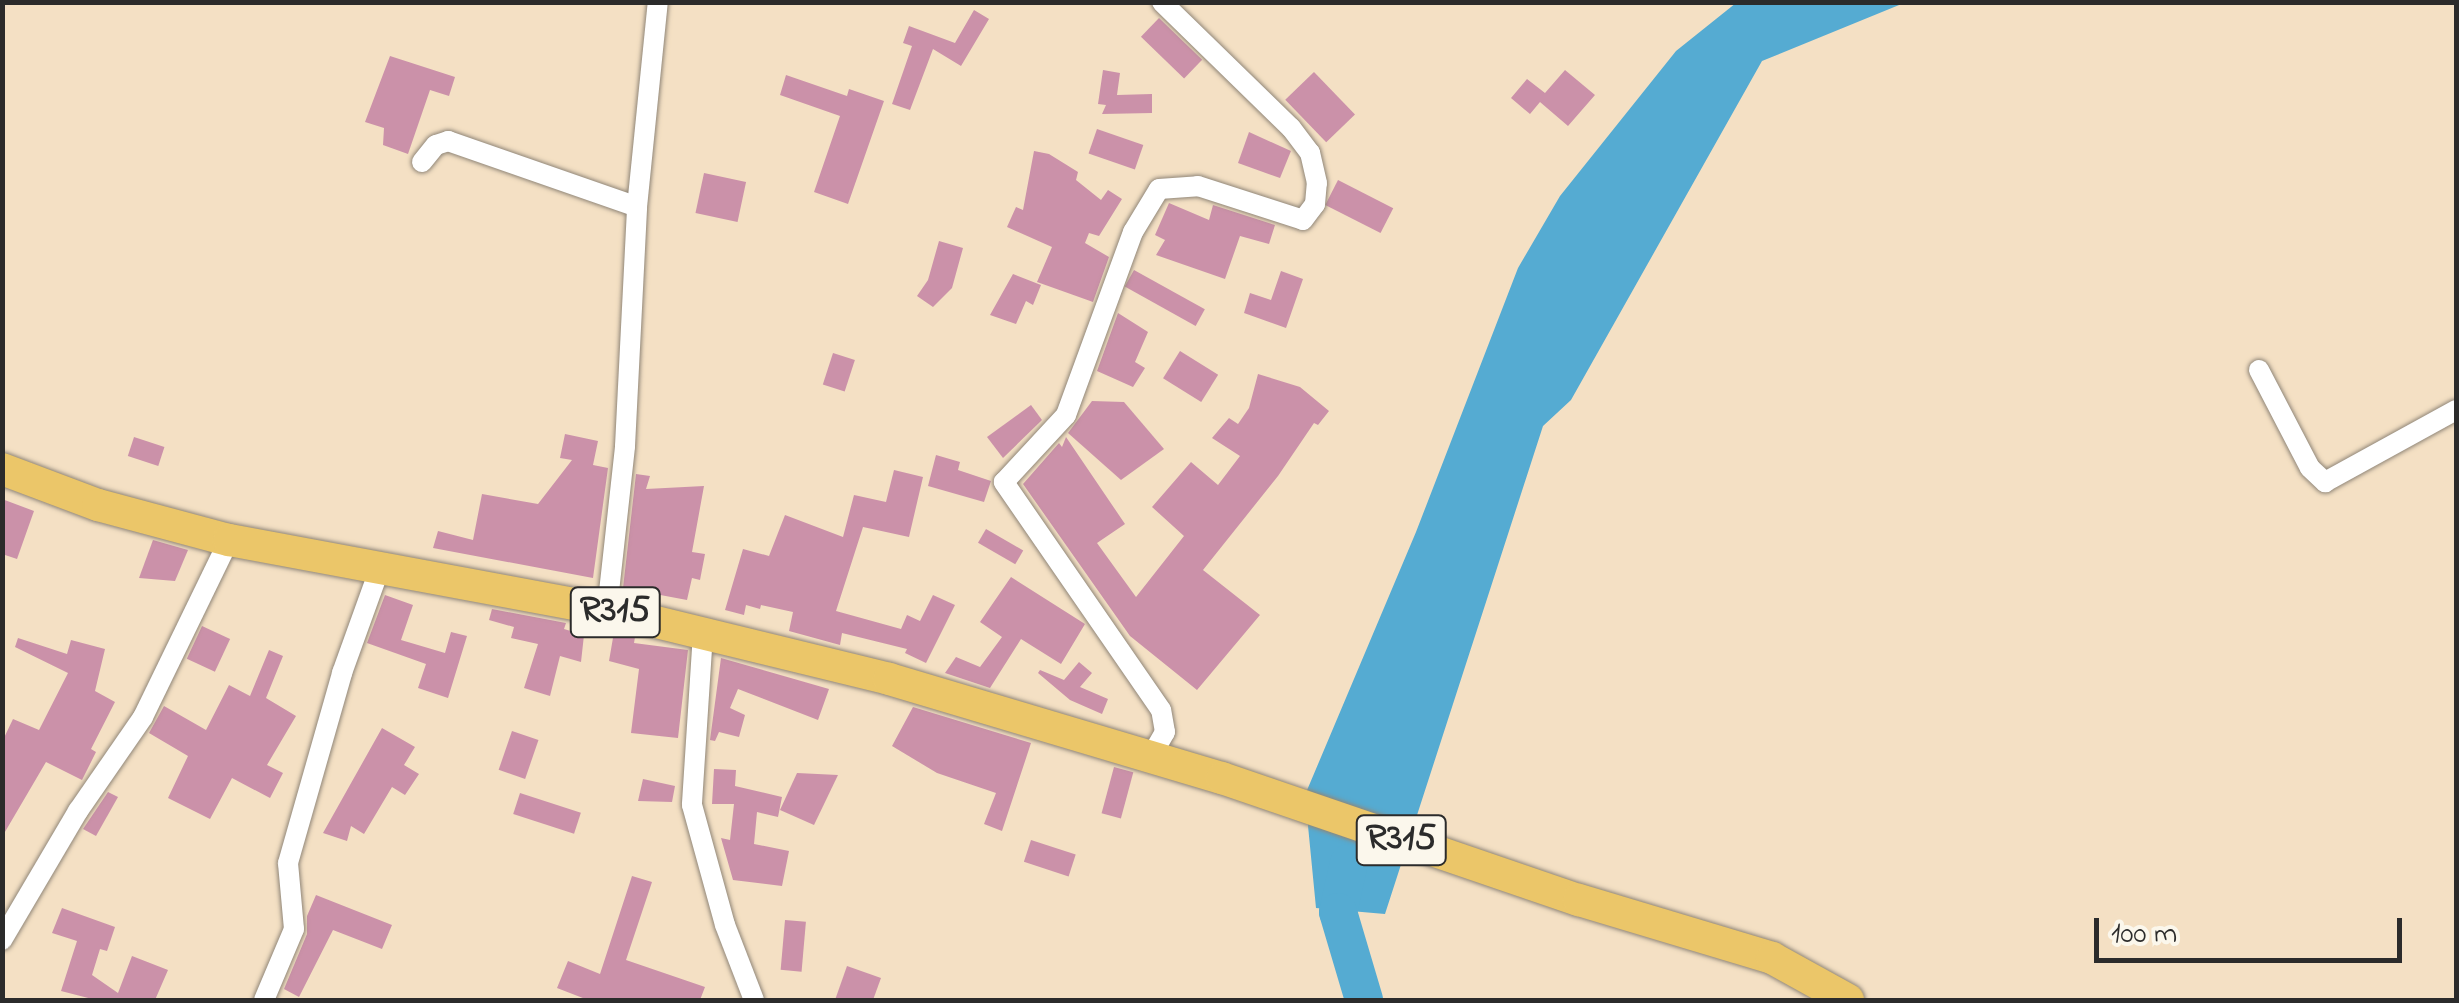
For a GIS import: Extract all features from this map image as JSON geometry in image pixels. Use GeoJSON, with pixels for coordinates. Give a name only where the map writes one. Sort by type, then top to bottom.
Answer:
{"type":"FeatureCollection","features":[{"type":"Feature","properties":{"kind":"main road","name":"R315"},"geometry":{"type":"LineString","coordinates":[[2,470],[98,505],[230,540],[607,610],[889,680],[1222,778],[1579,900],[1772,958],[1848,1000]]}},
{"type":"Feature","properties":{"kind":"street"},"geometry":{"type":"LineString","coordinates":[[607,610],[625,446],[638,208],[658,2]]}},
{"type":"Feature","properties":{"kind":"street"},"geometry":{"type":"LineString","coordinates":[[1150,758],[1165,732],[1162,710],[1004,482],[1066,415],[1133,232],[1159,189],[1198,186],[1303,220],[1315,204],[1317,183],[1310,153],[1292,128],[1162,2]]}},
{"type":"Feature","properties":{"kind":"street"},"geometry":{"type":"LineString","coordinates":[[422,162],[436,145],[448,141],[638,208]]}},
{"type":"Feature","properties":{"kind":"street"},"geometry":{"type":"LineString","coordinates":[[2259,370],[2310,468],[2326,482],[2456,410]]}},
{"type":"Feature","properties":{"kind":"street"},"geometry":{"type":"LineString","coordinates":[[2,940],[78,811],[143,717],[230,540]]}},
{"type":"Feature","properties":{"kind":"street"},"geometry":{"type":"LineString","coordinates":[[264,1000],[294,929],[288,863],[342,673],[379,570]]}},
{"type":"Feature","properties":{"kind":"street"},"geometry":{"type":"LineString","coordinates":[[703,633],[692,805],[725,925],[754,1000]]}},
{"type":"Feature","properties":{"kind":"water"},"geometry":{"type":"Polygon","coordinates":[[[1736,3],[1904,3],[1762,61],[1571,400],[1543,426],[1385,914],[1316,908],[1305,795],[1416,532],[1518,268],[1560,196],[1676,51],[1736,3]]]}},
{"type":"Feature","properties":{"kind":"building"},"geometry":{"type":"Polygon","coordinates":[[[974,10],[989,19],[961,66],[933,49],[910,110],[892,104],[912,46],[903,43],[909,26],[955,43],[974,10]]]}},
{"type":"Feature","properties":{"kind":"building"},"geometry":{"type":"Polygon","coordinates":[[[1159,18],[1202,60],[1184,78],[1141,37],[1159,18]]]}},
{"type":"Feature","properties":{"kind":"building"},"geometry":{"type":"Polygon","coordinates":[[[390,56],[455,77],[449,96],[430,90],[408,154],[383,145],[384,128],[365,122],[390,56]]]}},
{"type":"Feature","properties":{"kind":"building"},"geometry":{"type":"Polygon","coordinates":[[[1103,70],[1120,73],[1117,95],[1152,94],[1152,113],[1102,114],[1106,105],[1098,104],[1103,70]]]}},
{"type":"Feature","properties":{"kind":"building"},"geometry":{"type":"Polygon","coordinates":[[[1565,70],[1595,95],[1568,126],[1540,102],[1530,114],[1511,98],[1527,79],[1545,93],[1565,70]]]}},
{"type":"Feature","properties":{"kind":"building"},"geometry":{"type":"Polygon","coordinates":[[[1314,72],[1355,114],[1326,142],[1285,100],[1314,72]]]}},
{"type":"Feature","properties":{"kind":"building"},"geometry":{"type":"Polygon","coordinates":[[[786,75],[847,96],[849,89],[884,101],[848,204],[814,192],[840,116],[780,95],[786,75]]]}},
{"type":"Feature","properties":{"kind":"building"},"geometry":{"type":"Polygon","coordinates":[[[1097,129],[1143,145],[1135,170],[1089,154],[1097,129]]]}},
{"type":"Feature","properties":{"kind":"building"},"geometry":{"type":"Polygon","coordinates":[[[1249,132],[1291,151],[1280,178],[1238,163],[1249,132]]]}},
{"type":"Feature","properties":{"kind":"building"},"geometry":{"type":"Polygon","coordinates":[[[1034,151],[1049,154],[1078,172],[1076,180],[1101,200],[1108,190],[1122,199],[1099,236],[1089,233],[1085,243],[1109,257],[1093,302],[1037,282],[1052,247],[1007,227],[1016,207],[1023,210],[1034,151]]]}},
{"type":"Feature","properties":{"kind":"building"},"geometry":{"type":"Polygon","coordinates":[[[704,173],[746,182],[738,222],[695,213],[704,173]]]}},
{"type":"Feature","properties":{"kind":"building"},"geometry":{"type":"Polygon","coordinates":[[[1338,180],[1393,208],[1381,233],[1325,205],[1338,180]]]}},
{"type":"Feature","properties":{"kind":"building"},"geometry":{"type":"Polygon","coordinates":[[[1169,203],[1209,220],[1213,205],[1275,225],[1269,244],[1240,236],[1225,279],[1156,255],[1165,240],[1155,235],[1169,203]]]}},
{"type":"Feature","properties":{"kind":"building"},"geometry":{"type":"Polygon","coordinates":[[[939,241],[963,248],[952,288],[933,307],[917,296],[928,280],[939,241]]]}},
{"type":"Feature","properties":{"kind":"building"},"geometry":{"type":"Polygon","coordinates":[[[1134,270],[1205,309],[1196,326],[1125,287],[1134,270]]]}},
{"type":"Feature","properties":{"kind":"building"},"geometry":{"type":"Polygon","coordinates":[[[1281,271],[1303,279],[1286,328],[1244,313],[1250,293],[1271,300],[1281,271]]]}},
{"type":"Feature","properties":{"kind":"building"},"geometry":{"type":"Polygon","coordinates":[[[1013,274],[1041,285],[1033,305],[1026,301],[1016,324],[990,315],[1013,274]]]}},
{"type":"Feature","properties":{"kind":"building"},"geometry":{"type":"Polygon","coordinates":[[[1118,313],[1148,332],[1135,362],[1145,368],[1133,387],[1097,371],[1118,313]]]}},
{"type":"Feature","properties":{"kind":"building"},"geometry":{"type":"Polygon","coordinates":[[[1180,351],[1218,375],[1201,402],[1163,378],[1180,351]]]}},
{"type":"Feature","properties":{"kind":"building"},"geometry":{"type":"Polygon","coordinates":[[[833,353],[855,360],[845,391],[823,384],[833,353]]]}},
{"type":"Feature","properties":{"kind":"building"},"geometry":{"type":"Polygon","coordinates":[[[1258,374],[1300,387],[1329,411],[1318,425],[1314,423],[1278,476],[1203,570],[1260,615],[1197,690],[1130,636],[1023,484],[1059,443],[1062,447],[1066,437],[1125,524],[1097,543],[1136,597],[1184,536],[1152,507],[1191,462],[1218,485],[1240,456],[1212,438],[1229,418],[1238,424],[1249,408],[1258,374]]]}},
{"type":"Feature","properties":{"kind":"building"},"geometry":{"type":"Polygon","coordinates":[[[1092,401],[1124,402],[1164,449],[1121,480],[1068,433],[1092,401]]]}},
{"type":"Feature","properties":{"kind":"building"},"geometry":{"type":"Polygon","coordinates":[[[1031,405],[1042,420],[1003,458],[987,437],[1031,405]]]}},
{"type":"Feature","properties":{"kind":"building"},"geometry":{"type":"Polygon","coordinates":[[[565,434],[598,441],[593,465],[608,468],[593,578],[433,548],[438,531],[473,540],[482,494],[538,504],[572,460],[560,458],[565,434]]]}},
{"type":"Feature","properties":{"kind":"building"},"geometry":{"type":"Polygon","coordinates":[[[134,437],[164,447],[158,466],[128,456],[134,437]]]}},
{"type":"Feature","properties":{"kind":"building"},"geometry":{"type":"Polygon","coordinates":[[[936,455],[960,462],[958,470],[991,481],[984,502],[928,486],[936,455]]]}},
{"type":"Feature","properties":{"kind":"building"},"geometry":{"type":"Polygon","coordinates":[[[894,470],[923,477],[909,537],[863,527],[836,611],[901,629],[907,615],[920,621],[933,595],[955,605],[926,663],[905,653],[907,649],[842,633],[840,645],[789,631],[793,612],[761,605],[760,609],[746,605],[744,615],[725,610],[743,549],[769,556],[785,515],[843,537],[854,495],[886,502],[894,470]]]}},
{"type":"Feature","properties":{"kind":"building"},"geometry":{"type":"Polygon","coordinates":[[[636,474],[650,476],[646,489],[704,486],[692,552],[705,554],[700,580],[692,578],[687,600],[623,588],[636,474]]]}},
{"type":"Feature","properties":{"kind":"building"},"geometry":{"type":"Polygon","coordinates":[[[2,499],[34,511],[17,559],[2,554],[2,499]]]}},
{"type":"Feature","properties":{"kind":"building"},"geometry":{"type":"Polygon","coordinates":[[[986,529],[1023,550],[1015,564],[978,543],[986,529]]]}},
{"type":"Feature","properties":{"kind":"building"},"geometry":{"type":"Polygon","coordinates":[[[153,540],[188,550],[175,581],[139,578],[153,540]]]}},
{"type":"Feature","properties":{"kind":"building"},"geometry":{"type":"Polygon","coordinates":[[[1011,577],[1085,624],[1061,664],[1021,639],[990,688],[945,673],[956,657],[980,667],[1002,637],[980,622],[1011,577]]]}},
{"type":"Feature","properties":{"kind":"building"},"geometry":{"type":"Polygon","coordinates":[[[385,595],[413,605],[401,640],[445,653],[451,632],[467,636],[448,698],[418,688],[426,664],[367,643],[385,595]]]}},
{"type":"Feature","properties":{"kind":"building"},"geometry":{"type":"Polygon","coordinates":[[[492,609],[566,623],[564,629],[584,635],[581,662],[560,656],[550,696],[524,688],[538,644],[511,638],[514,627],[489,620],[492,609]]]}},
{"type":"Feature","properties":{"kind":"building"},"geometry":{"type":"Polygon","coordinates":[[[202,626],[230,639],[215,672],[187,659],[202,626]]]}},
{"type":"Feature","properties":{"kind":"building"},"geometry":{"type":"Polygon","coordinates":[[[614,632],[635,637],[634,643],[688,650],[678,738],[631,733],[639,669],[609,661],[614,632]]]}},
{"type":"Feature","properties":{"kind":"building"},"geometry":{"type":"Polygon","coordinates":[[[18,638],[67,654],[71,640],[105,649],[95,691],[115,702],[91,749],[96,752],[82,780],[46,762],[2,837],[2,742],[13,719],[39,730],[68,673],[15,647],[18,638]]]}},
{"type":"Feature","properties":{"kind":"building"},"geometry":{"type":"Polygon","coordinates":[[[269,650],[283,656],[266,698],[296,716],[267,765],[283,773],[270,798],[232,778],[210,819],[168,798],[188,756],[149,733],[164,706],[206,730],[229,685],[250,696],[269,650]]]}},
{"type":"Feature","properties":{"kind":"building"},"geometry":{"type":"Polygon","coordinates":[[[721,658],[829,689],[818,720],[738,689],[730,708],[745,715],[739,737],[719,732],[715,741],[710,740],[721,658]]]}},
{"type":"Feature","properties":{"kind":"building"},"geometry":{"type":"Polygon","coordinates":[[[1079,662],[1092,673],[1080,687],[1108,699],[1102,714],[1070,700],[1038,673],[1040,670],[1064,680],[1079,662]]]}},
{"type":"Feature","properties":{"kind":"building"},"geometry":{"type":"Polygon","coordinates":[[[913,707],[1031,743],[1002,831],[984,824],[996,793],[937,773],[892,746],[913,707]]]}},
{"type":"Feature","properties":{"kind":"building"},"geometry":{"type":"Polygon","coordinates":[[[382,728],[415,747],[404,765],[419,774],[405,795],[392,787],[364,834],[351,826],[347,841],[323,833],[382,728]]]}},
{"type":"Feature","properties":{"kind":"building"},"geometry":{"type":"Polygon","coordinates":[[[512,731],[538,740],[525,779],[499,770],[512,731]]]}},
{"type":"Feature","properties":{"kind":"building"},"geometry":{"type":"Polygon","coordinates":[[[1114,767],[1133,772],[1121,819],[1102,813],[1114,767]]]}},
{"type":"Feature","properties":{"kind":"building"},"geometry":{"type":"Polygon","coordinates":[[[714,769],[736,770],[735,786],[782,797],[778,817],[757,812],[754,844],[789,851],[782,886],[733,880],[721,838],[730,840],[734,804],[712,804],[714,769]]]}},
{"type":"Feature","properties":{"kind":"building"},"geometry":{"type":"Polygon","coordinates":[[[797,773],[838,775],[814,825],[780,810],[797,773]]]}},
{"type":"Feature","properties":{"kind":"building"},"geometry":{"type":"Polygon","coordinates":[[[643,779],[675,786],[672,802],[638,801],[643,779]]]}},
{"type":"Feature","properties":{"kind":"building"},"geometry":{"type":"Polygon","coordinates":[[[108,792],[118,797],[96,836],[83,829],[108,792]]]}},
{"type":"Feature","properties":{"kind":"building"},"geometry":{"type":"Polygon","coordinates":[[[520,793],[581,813],[574,834],[513,814],[520,793]]]}},
{"type":"Feature","properties":{"kind":"building"},"geometry":{"type":"Polygon","coordinates":[[[1031,840],[1076,855],[1069,876],[1024,862],[1031,840]]]}},
{"type":"Feature","properties":{"kind":"building"},"geometry":{"type":"Polygon","coordinates":[[[632,876],[652,882],[626,960],[705,987],[700,1000],[588,1000],[557,988],[568,961],[600,974],[632,876]]]}},
{"type":"Feature","properties":{"kind":"building"},"geometry":{"type":"Polygon","coordinates":[[[316,895],[392,925],[382,949],[333,930],[299,997],[284,989],[307,934],[307,916],[316,895]]]}},
{"type":"Feature","properties":{"kind":"building"},"geometry":{"type":"Polygon","coordinates":[[[62,908],[115,927],[107,951],[100,949],[92,975],[118,993],[132,956],[168,970],[155,1000],[96,1000],[61,991],[77,941],[52,933],[62,908]]]}},
{"type":"Feature","properties":{"kind":"building"},"geometry":{"type":"Polygon","coordinates":[[[785,920],[806,922],[802,972],[781,970],[785,920]]]}},
{"type":"Feature","properties":{"kind":"building"},"geometry":{"type":"Polygon","coordinates":[[[847,966],[881,978],[873,1000],[835,1000],[847,966]]]}},
{"type":"Feature","properties":{"kind":"waterway"},"geometry":{"type":"LineString","coordinates":[[1349,863],[1338,912],[1364,1000]]}}]}
